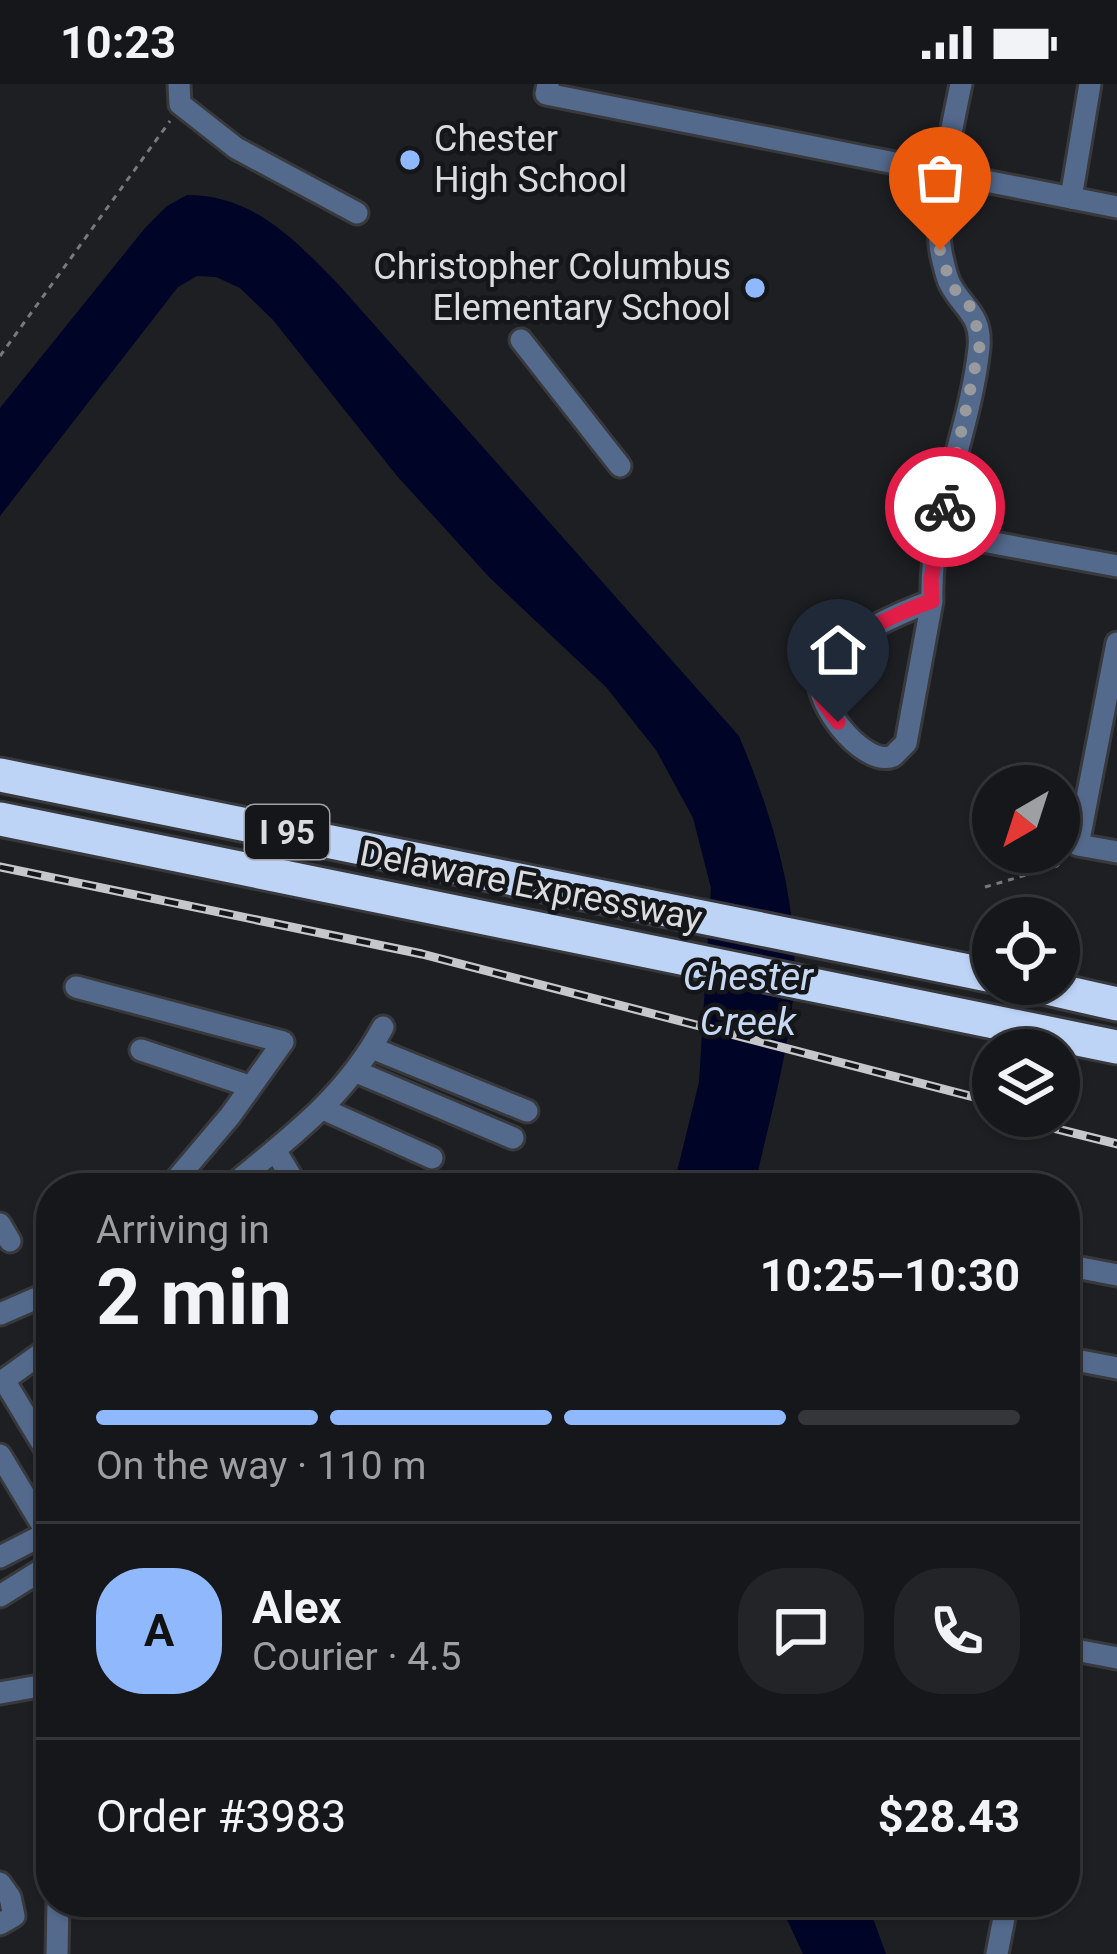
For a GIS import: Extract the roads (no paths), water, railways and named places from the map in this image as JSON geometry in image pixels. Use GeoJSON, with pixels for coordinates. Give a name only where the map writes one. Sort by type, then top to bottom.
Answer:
{"type":"FeatureCollection","features":[{"type":"Feature","properties":{"kind":"highway","name":"Delaware Expressway"},"geometry":{"type":"LineString","coordinates":[[0,775],[972,971]]}},
{"type":"Feature","properties":{"kind":"highway","name":"Delaware Expressway"},"geometry":{"type":"LineString","coordinates":[[0,819],[1117,1047]]}},
{"type":"Feature","properties":{"kind":"highway"},"geometry":{"type":"LineString","coordinates":[[1080,996],[1117,1004]]}},
{"type":"Feature","properties":{"kind":"street"},"geometry":{"type":"LineString","coordinates":[[932,601],[880,622],[828,658],[819,670],[817,685],[823,702],[853,742],[879,758],[893,756],[906,743],[932,601],[931,579],[980,344],[973,310],[951,285],[940,250],[944,171],[961,84]]}},
{"type":"Feature","properties":{"kind":"street"},"geometry":{"type":"LineString","coordinates":[[1071,198],[1090,84]]}},
{"type":"Feature","properties":{"kind":"street"},"geometry":{"type":"LineString","coordinates":[[547,89],[1117,207]]}},
{"type":"Feature","properties":{"kind":"street"},"geometry":{"type":"LineString","coordinates":[[180,94],[236,148],[357,213]]}},
{"type":"Feature","properties":{"kind":"street"},"geometry":{"type":"LineString","coordinates":[[521,340],[620,466]]}},
{"type":"Feature","properties":{"kind":"street"},"geometry":{"type":"LineString","coordinates":[[940,533],[1117,566]]}},
{"type":"Feature","properties":{"kind":"street"},"geometry":{"type":"LineString","coordinates":[[1117,644],[1078,844],[1117,852]]}},
{"type":"Feature","properties":{"kind":"street"},"geometry":{"type":"LineString","coordinates":[[76,987],[283,1042],[182,1173]]}},
{"type":"Feature","properties":{"kind":"street"},"geometry":{"type":"LineString","coordinates":[[249,1173],[323,1108],[357,1072],[377,1037],[527,1111]]}},
{"type":"Feature","properties":{"kind":"street"},"geometry":{"type":"LineString","coordinates":[[141,1050],[249,1086]]}},
{"type":"Feature","properties":{"kind":"street"},"geometry":{"type":"LineString","coordinates":[[357,1072],[514,1138]]}},
{"type":"Feature","properties":{"kind":"street"},"geometry":{"type":"LineString","coordinates":[[323,1108],[432,1158]]}},
{"type":"Feature","properties":{"kind":"street"},"geometry":{"type":"LineString","coordinates":[[274,1150],[289,1173]]}},
{"type":"Feature","properties":{"kind":"street"},"geometry":{"type":"LineString","coordinates":[[1080,1268],[1117,1275]]}},
{"type":"Feature","properties":{"kind":"street"},"geometry":{"type":"LineString","coordinates":[[0,1314],[36,1298]]}},
{"type":"Feature","properties":{"kind":"street"},"geometry":{"type":"LineString","coordinates":[[36,1357],[2,1381],[36,1434]]}},
{"type":"Feature","properties":{"kind":"street"},"geometry":{"type":"LineString","coordinates":[[1080,1362],[1117,1368]]}},
{"type":"Feature","properties":{"kind":"street"},"geometry":{"type":"LineString","coordinates":[[0,1455],[36,1516]]}},
{"type":"Feature","properties":{"kind":"street"},"geometry":{"type":"LineString","coordinates":[[0,1557],[36,1538]]}},
{"type":"Feature","properties":{"kind":"street"},"geometry":{"type":"LineString","coordinates":[[0,1596],[36,1573]]}},
{"type":"Feature","properties":{"kind":"street"},"geometry":{"type":"LineString","coordinates":[[1080,1651],[1117,1658]]}},
{"type":"Feature","properties":{"kind":"street"},"geometry":{"type":"LineString","coordinates":[[0,1693],[36,1687]]}},
{"type":"Feature","properties":{"kind":"street"},"geometry":{"type":"LineString","coordinates":[[0,1883],[10,1897],[14,1916],[0,1924]]}},
{"type":"Feature","properties":{"kind":"street"},"geometry":{"type":"LineString","coordinates":[[57,1954],[58,1917]]}},
{"type":"Feature","properties":{"kind":"street"},"geometry":{"type":"LineString","coordinates":[[997,1954],[1003,1917]]}},
{"type":"Feature","properties":{"kind":"water","name":"Chester Creek"},"geometry":{"type":"Polygon","coordinates":[[[187,195],[233,203],[272,223],[306,252],[739,736],[775,837],[794,944],[788,1037],[757,1173],[677,1173],[699,1082],[711,888],[693,818],[656,750],[606,687],[490,578],[397,476],[273,320],[240,288],[216,277],[197,276],[178,287],[0,516],[0,408],[167,206],[187,195]]]}},
{"type":"Feature","properties":{"kind":"water"},"geometry":{"type":"Polygon","coordinates":[[[786,1917],[872,1917],[886,1954],[803,1954],[786,1917]]]}},
{"type":"Feature","properties":{"kind":"railway"},"geometry":{"type":"LineString","coordinates":[[0,867],[422,954],[972,1097]]}},
{"type":"Feature","properties":{"kind":"railway"},"geometry":{"type":"LineString","coordinates":[[1080,1135],[1117,1144]]}},
{"type":"Feature","properties":{"kind":"place","name":"Chester High School"},"geometry":{"type":"Point","coordinates":[410,160]}},
{"type":"Feature","properties":{"kind":"place","name":"Christopher Columbus Elementary School"},"geometry":{"type":"Point","coordinates":[755,288]}}]}
